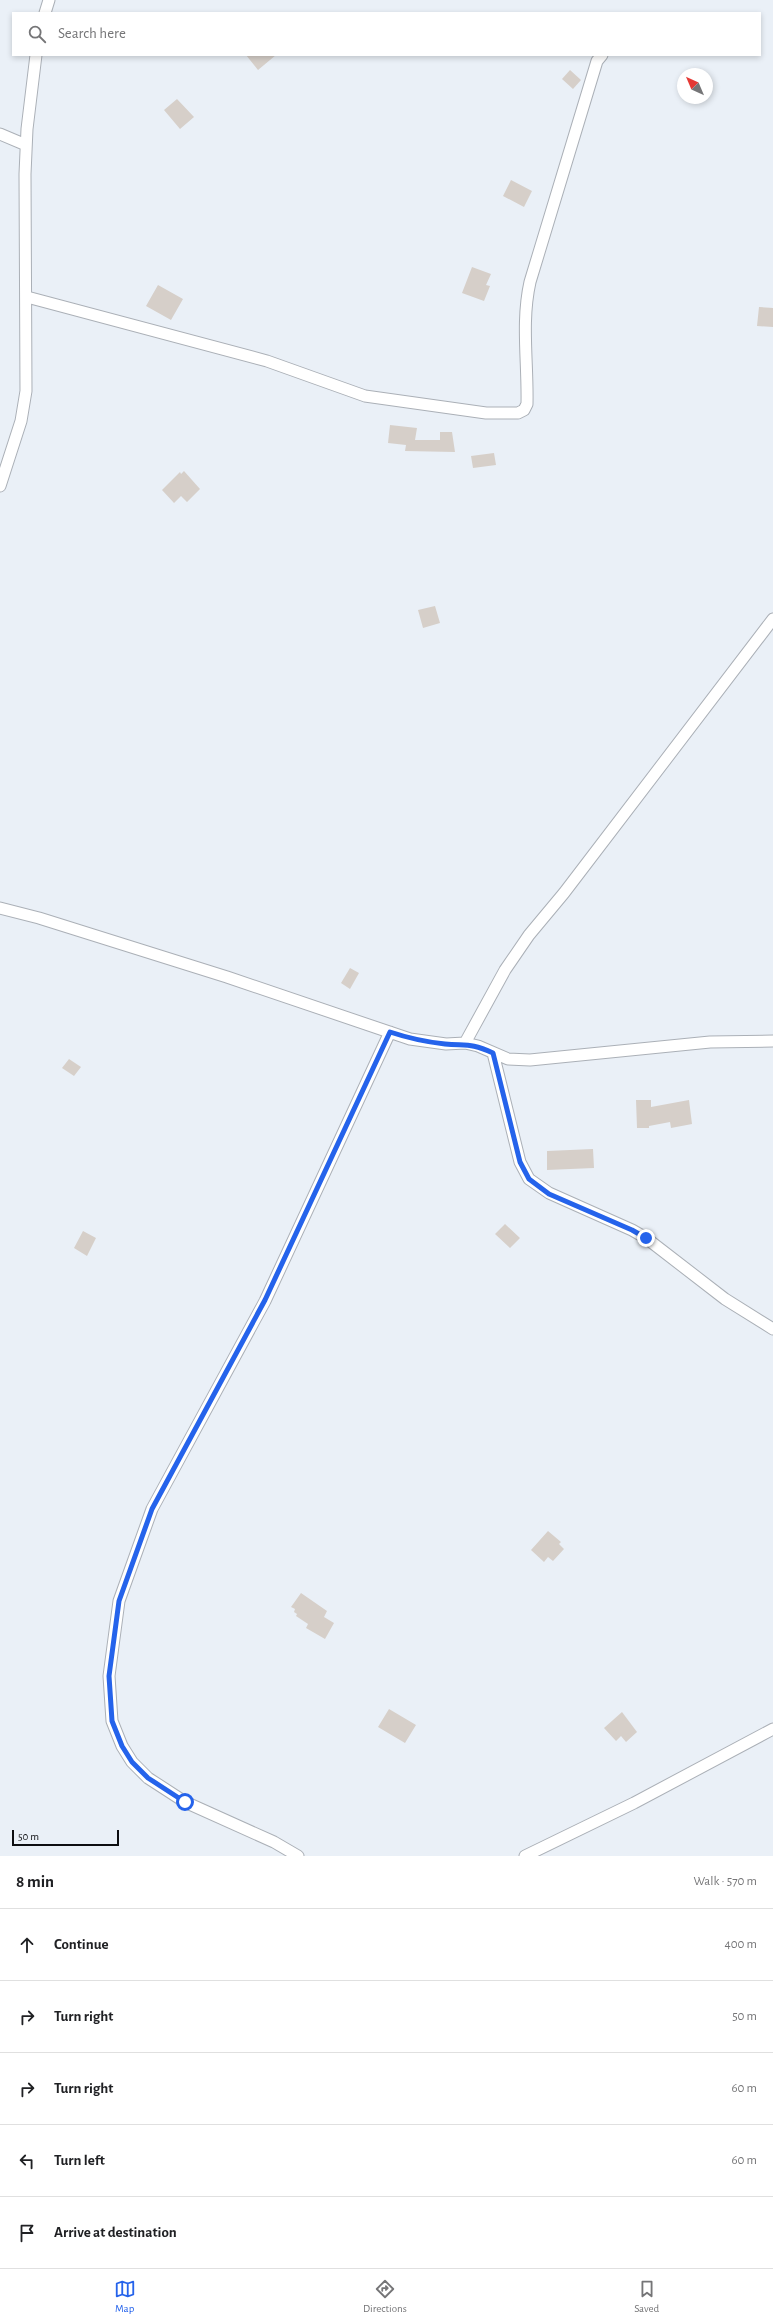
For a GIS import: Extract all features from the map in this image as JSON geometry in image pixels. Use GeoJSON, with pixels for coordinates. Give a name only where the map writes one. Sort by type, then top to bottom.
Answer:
{"type":"FeatureCollection","features":[{"type":"Feature","properties":{"kind":"street"},"geometry":{"type":"LineString","coordinates":[[45,12],[49,0]]}},
{"type":"Feature","properties":{"kind":"street"},"geometry":{"type":"LineString","coordinates":[[0,486],[21,421],[26,391],[26,145],[36,56]]}},
{"type":"Feature","properties":{"kind":"street"},"geometry":{"type":"LineString","coordinates":[[26,297],[267,361],[365,396],[486,413],[518,413],[524,410],[527,404],[525,320],[526,300],[530,282],[597,61],[601,56]]}},
{"type":"Feature","properties":{"kind":"street"},"geometry":{"type":"LineString","coordinates":[[0,134],[26,145]]}},
{"type":"Feature","properties":{"kind":"street"},"geometry":{"type":"LineString","coordinates":[[465,1043],[505,970],[529,935],[564,893],[680,738],[773,619]]}},
{"type":"Feature","properties":{"kind":"street"},"geometry":{"type":"LineString","coordinates":[[0,908],[39,918],[204,970],[410,1039],[446,1044],[465,1043],[508,1059],[530,1060],[710,1042],[773,1041]]}},
{"type":"Feature","properties":{"kind":"street"},"geometry":{"type":"LineString","coordinates":[[298,1856],[274,1842],[185,1802],[148,1778],[132,1762],[122,1746],[112,1721],[109,1676],[119,1601],[152,1509],[265,1300],[390,1032]]}},
{"type":"Feature","properties":{"kind":"street"},"geometry":{"type":"LineString","coordinates":[[493,1053],[520,1162],[529,1179],[549,1194],[632,1230],[646,1238],[725,1299],[773,1329]]}},
{"type":"Feature","properties":{"kind":"street"},"geometry":{"type":"LineString","coordinates":[[525,1856],[648,1796],[773,1729]]}},
{"type":"Feature","properties":{"kind":"building"},"geometry":{"type":"Polygon","coordinates":[[[247,56],[275,56],[258,70],[247,56]]]}},
{"type":"Feature","properties":{"kind":"building"},"geometry":{"type":"Polygon","coordinates":[[[570,70],[581,80],[573,89],[562,79],[570,70]]]}},
{"type":"Feature","properties":{"kind":"building"},"geometry":{"type":"Polygon","coordinates":[[[177,99],[194,117],[180,129],[164,110],[177,99]]]}},
{"type":"Feature","properties":{"kind":"building"},"geometry":{"type":"Polygon","coordinates":[[[511,180],[532,191],[524,207],[503,196],[511,180]]]}},
{"type":"Feature","properties":{"kind":"building"},"geometry":{"type":"Polygon","coordinates":[[[472,267],[491,274],[486,285],[490,286],[484,301],[462,293],[472,267]]]}},
{"type":"Feature","properties":{"kind":"building"},"geometry":{"type":"Polygon","coordinates":[[[158,285],[183,299],[171,320],[146,306],[158,285]]]}},
{"type":"Feature","properties":{"kind":"building"},"geometry":{"type":"Polygon","coordinates":[[[759,307],[773,308],[773,327],[757,326],[759,307]]]}},
{"type":"Feature","properties":{"kind":"building"},"geometry":{"type":"Polygon","coordinates":[[[390,425],[417,428],[415,440],[440,440],[440,432],[452,432],[455,452],[405,451],[406,445],[388,443],[390,425]]]}},
{"type":"Feature","properties":{"kind":"building"},"geometry":{"type":"Polygon","coordinates":[[[494,453],[496,465],[473,468],[471,456],[494,453]]]}},
{"type":"Feature","properties":{"kind":"building"},"geometry":{"type":"Polygon","coordinates":[[[184,471],[200,489],[187,502],[181,496],[174,503],[162,490],[180,472],[181,474],[184,471]]]}},
{"type":"Feature","properties":{"kind":"building"},"geometry":{"type":"Polygon","coordinates":[[[435,606],[440,623],[423,628],[418,610],[435,606]]]}},
{"type":"Feature","properties":{"kind":"building"},"geometry":{"type":"Polygon","coordinates":[[[350,968],[359,973],[350,989],[341,983],[350,968]]]}},
{"type":"Feature","properties":{"kind":"building"},"geometry":{"type":"Polygon","coordinates":[[[69,1059],[81,1067],[74,1076],[62,1068],[69,1059]]]}},
{"type":"Feature","properties":{"kind":"building"},"geometry":{"type":"Polygon","coordinates":[[[636,1100],[651,1100],[651,1107],[689,1100],[692,1124],[671,1128],[670,1122],[649,1126],[649,1128],[637,1128],[636,1100]]]}},
{"type":"Feature","properties":{"kind":"building"},"geometry":{"type":"Polygon","coordinates":[[[593,1149],[594,1168],[547,1170],[547,1151],[593,1149]]]}},
{"type":"Feature","properties":{"kind":"building"},"geometry":{"type":"Polygon","coordinates":[[[505,1224],[520,1238],[510,1248],[495,1234],[505,1224]]]}},
{"type":"Feature","properties":{"kind":"building"},"geometry":{"type":"Polygon","coordinates":[[[83,1231],[96,1238],[87,1256],[74,1248],[83,1231]]]}},
{"type":"Feature","properties":{"kind":"building"},"geometry":{"type":"Polygon","coordinates":[[[548,1531],[561,1542],[559,1544],[564,1549],[553,1561],[548,1557],[544,1562],[531,1550],[548,1531]]]}},
{"type":"Feature","properties":{"kind":"building"},"geometry":{"type":"Polygon","coordinates":[[[301,1593],[327,1611],[324,1617],[334,1623],[325,1639],[306,1628],[308,1624],[296,1616],[297,1614],[294,1612],[295,1609],[291,1607],[301,1593]]]}},
{"type":"Feature","properties":{"kind":"building"},"geometry":{"type":"Polygon","coordinates":[[[389,1709],[416,1725],[405,1743],[378,1727],[389,1709]]]}},
{"type":"Feature","properties":{"kind":"building"},"geometry":{"type":"Polygon","coordinates":[[[622,1712],[637,1732],[626,1742],[621,1736],[616,1741],[604,1728],[622,1712]]]}},
{"type":"Feature","properties":{"kind":"route"},"geometry":{"type":"LineString","coordinates":[[185,1802],[148,1778],[132,1762],[122,1746],[112,1721],[109,1676],[119,1601],[152,1509],[265,1300],[390,1032],[410,1039],[446,1044],[465,1043],[478,1046],[493,1053],[520,1162],[529,1179],[549,1194],[632,1230],[646,1238]]}}]}
